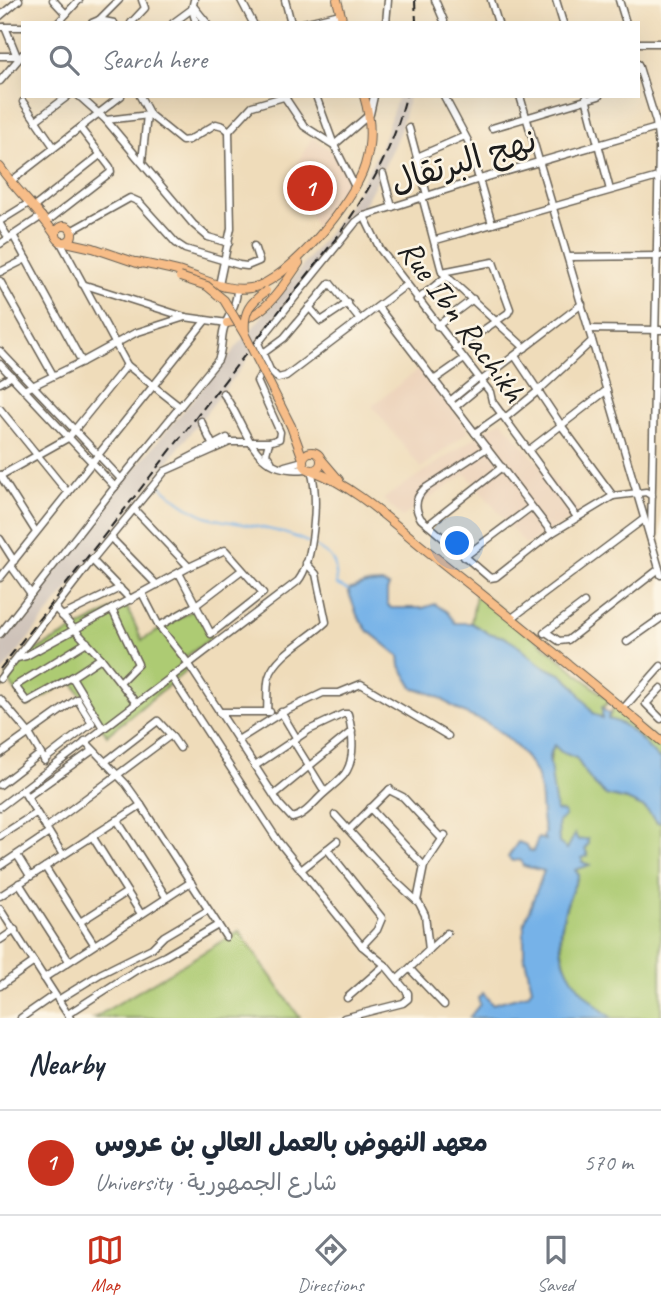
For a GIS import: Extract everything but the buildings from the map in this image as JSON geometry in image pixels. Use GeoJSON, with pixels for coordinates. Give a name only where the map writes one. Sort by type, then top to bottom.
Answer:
{"type":"FeatureCollection","features":[{"type":"Feature","properties":{"kind":"main road"},"geometry":{"type":"LineString","coordinates":[[337,0],[342,18]]}},
{"type":"Feature","properties":{"kind":"main road"},"geometry":{"type":"LineString","coordinates":[[227,323],[257,314],[291,274],[354,185],[364,168],[368,152],[370,114],[365,98]]}},
{"type":"Feature","properties":{"kind":"main road"},"geometry":{"type":"LineString","coordinates":[[0,167],[60,239],[207,286],[218,294],[245,335],[292,429],[307,466],[345,487],[512,618],[661,741]]}},
{"type":"Feature","properties":{"kind":"main road"},"geometry":{"type":"LineString","coordinates":[[45,218],[66,226],[93,248]]}},
{"type":"Feature","properties":{"kind":"main road"},"geometry":{"type":"LineString","coordinates":[[60,239],[58,228],[62,226]]}},
{"type":"Feature","properties":{"kind":"main road"},"geometry":{"type":"LineString","coordinates":[[60,239],[71,237],[72,231]]}},
{"type":"Feature","properties":{"kind":"main road"},"geometry":{"type":"LineString","coordinates":[[136,262],[164,267],[234,289],[254,287],[276,279],[306,251]]}},
{"type":"Feature","properties":{"kind":"main road"},"geometry":{"type":"LineString","coordinates":[[245,335],[246,309],[252,301],[291,274]]}},
{"type":"Feature","properties":{"kind":"main road"},"geometry":{"type":"LineString","coordinates":[[292,429],[311,452],[318,454],[345,487]]}},
{"type":"Feature","properties":{"kind":"main road"},"geometry":{"type":"LineString","coordinates":[[307,466],[311,452]]}},
{"type":"Feature","properties":{"kind":"main road"},"geometry":{"type":"LineString","coordinates":[[307,466],[320,467],[322,460]]}},
{"type":"Feature","properties":{"kind":"street"},"geometry":{"type":"LineString","coordinates":[[0,16],[19,0]]}},
{"type":"Feature","properties":{"kind":"street"},"geometry":{"type":"LineString","coordinates":[[54,0],[66,14]]}},
{"type":"Feature","properties":{"kind":"street"},"geometry":{"type":"LineString","coordinates":[[97,21],[119,0]]}},
{"type":"Feature","properties":{"kind":"street"},"geometry":{"type":"LineString","coordinates":[[133,21],[146,6],[142,0]]}},
{"type":"Feature","properties":{"kind":"street"},"geometry":{"type":"LineString","coordinates":[[240,0],[252,21]]}},
{"type":"Feature","properties":{"kind":"street"},"geometry":{"type":"LineString","coordinates":[[285,0],[290,21]]}},
{"type":"Feature","properties":{"kind":"street"},"geometry":{"type":"LineString","coordinates":[[386,21],[388,0]]}},
{"type":"Feature","properties":{"kind":"street"},"geometry":{"type":"LineString","coordinates":[[435,0],[444,21]]}},
{"type":"Feature","properties":{"kind":"street"},"geometry":{"type":"LineString","coordinates":[[491,0],[497,21]]}},
{"type":"Feature","properties":{"kind":"street"},"geometry":{"type":"LineString","coordinates":[[556,0],[562,21]]}},
{"type":"Feature","properties":{"kind":"street"},"geometry":{"type":"LineString","coordinates":[[619,0],[625,21]]}},
{"type":"Feature","properties":{"kind":"street"},"geometry":{"type":"LineString","coordinates":[[60,21],[78,1]]}},
{"type":"Feature","properties":{"kind":"street"},"geometry":{"type":"LineString","coordinates":[[175,21],[193,5],[205,21]]}},
{"type":"Feature","properties":{"kind":"street"},"geometry":{"type":"LineString","coordinates":[[138,16],[143,21]]}},
{"type":"Feature","properties":{"kind":"street"},"geometry":{"type":"LineString","coordinates":[[319,21],[342,18]]}},
{"type":"Feature","properties":{"kind":"street"},"geometry":{"type":"LineString","coordinates":[[18,58],[3,27],[21,27]]}},
{"type":"Feature","properties":{"kind":"street"},"geometry":{"type":"LineString","coordinates":[[640,43],[661,43]]}},
{"type":"Feature","properties":{"kind":"street"},"geometry":{"type":"LineString","coordinates":[[0,56],[18,58]]}},
{"type":"Feature","properties":{"kind":"street"},"geometry":{"type":"LineString","coordinates":[[0,81],[18,58]]}},
{"type":"Feature","properties":{"kind":"street"},"geometry":{"type":"LineString","coordinates":[[641,84],[652,110],[660,148],[657,438],[651,540]]}},
{"type":"Feature","properties":{"kind":"street"},"geometry":{"type":"LineString","coordinates":[[36,120],[65,98]]}},
{"type":"Feature","properties":{"kind":"street"},"geometry":{"type":"LineString","coordinates":[[81,98],[106,120],[172,202],[198,229],[208,237],[229,243]]}},
{"type":"Feature","properties":{"kind":"street"},"geometry":{"type":"LineString","coordinates":[[10,181],[119,98]]}},
{"type":"Feature","properties":{"kind":"street"},"geometry":{"type":"LineString","coordinates":[[141,98],[148,115],[182,141],[189,140],[216,124],[229,131]]}},
{"type":"Feature","properties":{"kind":"street"},"geometry":{"type":"LineString","coordinates":[[219,285],[229,243],[231,216],[229,131],[252,106],[281,98]]}},
{"type":"Feature","properties":{"kind":"street"},"geometry":{"type":"LineString","coordinates":[[286,98],[304,126],[334,145]]}},
{"type":"Feature","properties":{"kind":"street"},"geometry":{"type":"LineString","coordinates":[[317,98],[334,145],[354,185]]}},
{"type":"Feature","properties":{"kind":"street"},"geometry":{"type":"LineString","coordinates":[[334,145],[370,114],[374,98]]}},
{"type":"Feature","properties":{"kind":"street"},"geometry":{"type":"LineString","coordinates":[[445,98],[465,136],[492,224]]}},
{"type":"Feature","properties":{"kind":"street"},"geometry":{"type":"LineString","coordinates":[[521,98],[660,572],[568,640],[559,641],[546,632]]}},
{"type":"Feature","properties":{"kind":"street"},"geometry":{"type":"LineString","coordinates":[[492,128],[586,98],[610,190]]}},
{"type":"Feature","properties":{"kind":"street"},"geometry":{"type":"LineString","coordinates":[[23,102],[54,147]]}},
{"type":"Feature","properties":{"kind":"street"},"geometry":{"type":"LineString","coordinates":[[652,110],[661,110]]}},
{"type":"Feature","properties":{"kind":"street"},"geometry":{"type":"LineString","coordinates":[[106,120],[148,115]]}},
{"type":"Feature","properties":{"kind":"street"},"geometry":{"type":"LineString","coordinates":[[142,162],[148,115]]}},
{"type":"Feature","properties":{"kind":"street"},"geometry":{"type":"LineString","coordinates":[[0,244],[110,175],[110,167],[80,128]]}},
{"type":"Feature","properties":{"kind":"street"},"geometry":{"type":"LineString","coordinates":[[409,128],[445,274],[525,348]]}},
{"type":"Feature","properties":{"kind":"street","name":"نهج البرتقال"},"geometry":{"type":"LineString","coordinates":[[364,216],[657,128]]}},
{"type":"Feature","properties":{"kind":"street"},"geometry":{"type":"LineString","coordinates":[[417,157],[465,136]]}},
{"type":"Feature","properties":{"kind":"street"},"geometry":{"type":"LineString","coordinates":[[82,362],[26,259],[0,223],[31,205],[100,155]]}},
{"type":"Feature","properties":{"kind":"street"},"geometry":{"type":"LineString","coordinates":[[383,174],[392,207]]}},
{"type":"Feature","properties":{"kind":"street"},"geometry":{"type":"LineString","coordinates":[[436,240],[658,177]]}},
{"type":"Feature","properties":{"kind":"street"},"geometry":{"type":"LineString","coordinates":[[72,231],[127,199],[135,199],[180,247],[244,266],[256,263],[259,259],[254,246]]}},
{"type":"Feature","properties":{"kind":"street"},"geometry":{"type":"LineString","coordinates":[[364,216],[356,220],[258,343],[270,370],[282,378],[406,285]]}},
{"type":"Feature","properties":{"kind":"street","name":"Rue Ibn Rachikh"},"geometry":{"type":"LineString","coordinates":[[364,216],[373,238],[406,285],[481,381],[503,416],[577,517]]}},
{"type":"Feature","properties":{"kind":"street"},"geometry":{"type":"LineString","coordinates":[[60,239],[127,365],[180,407]]}},
{"type":"Feature","properties":{"kind":"street"},"geometry":{"type":"LineString","coordinates":[[568,257],[659,256]]}},
{"type":"Feature","properties":{"kind":"street"},"geometry":{"type":"LineString","coordinates":[[0,272],[26,259]]}},
{"type":"Feature","properties":{"kind":"street"},"geometry":{"type":"LineString","coordinates":[[417,300],[445,274],[493,262],[510,309],[456,349]]}},
{"type":"Feature","properties":{"kind":"street"},"geometry":{"type":"LineString","coordinates":[[0,281],[53,375]]}},
{"type":"Feature","properties":{"kind":"street"},"geometry":{"type":"LineString","coordinates":[[262,354],[284,338],[330,283],[360,320]]}},
{"type":"Feature","properties":{"kind":"street"},"geometry":{"type":"LineString","coordinates":[[82,284],[185,317],[227,323]]}},
{"type":"Feature","properties":{"kind":"street"},"geometry":{"type":"LineString","coordinates":[[0,634],[218,360],[227,323],[236,303],[234,289]]}},
{"type":"Feature","properties":{"kind":"street"},"geometry":{"type":"LineString","coordinates":[[437,326],[473,299]]}},
{"type":"Feature","properties":{"kind":"street"},"geometry":{"type":"LineString","coordinates":[[309,307],[321,321],[348,303]]}},
{"type":"Feature","properties":{"kind":"street"},"geometry":{"type":"LineString","coordinates":[[453,404],[582,304]]}},
{"type":"Feature","properties":{"kind":"street"},"geometry":{"type":"LineString","coordinates":[[378,307],[552,533]]}},
{"type":"Feature","properties":{"kind":"street"},"geometry":{"type":"LineString","coordinates":[[284,311],[298,321]]}},
{"type":"Feature","properties":{"kind":"street"},"geometry":{"type":"LineString","coordinates":[[24,390],[139,331],[185,317]]}},
{"type":"Feature","properties":{"kind":"street"},"geometry":{"type":"LineString","coordinates":[[0,578],[205,321]]}},
{"type":"Feature","properties":{"kind":"street"},"geometry":{"type":"LineString","coordinates":[[589,329],[658,330]]}},
{"type":"Feature","properties":{"kind":"street"},"geometry":{"type":"LineString","coordinates":[[475,433],[538,391],[592,341]]}},
{"type":"Feature","properties":{"kind":"street"},"geometry":{"type":"LineString","coordinates":[[0,351],[121,479]]}},
{"type":"Feature","properties":{"kind":"street"},"geometry":{"type":"LineString","coordinates":[[515,356],[613,496]]}},
{"type":"Feature","properties":{"kind":"street"},"geometry":{"type":"LineString","coordinates":[[434,380],[464,359]]}},
{"type":"Feature","properties":{"kind":"street"},"geometry":{"type":"LineString","coordinates":[[0,364],[115,487]]}},
{"type":"Feature","properties":{"kind":"street"},"geometry":{"type":"LineString","coordinates":[[36,532],[0,476],[68,438],[127,365]]}},
{"type":"Feature","properties":{"kind":"street"},"geometry":{"type":"LineString","coordinates":[[0,679],[165,471],[183,459],[231,437],[269,442],[279,439],[280,432],[257,380],[270,370]]}},
{"type":"Feature","properties":{"kind":"street"},"geometry":{"type":"LineString","coordinates":[[0,383],[12,376]]}},
{"type":"Feature","properties":{"kind":"street"},"geometry":{"type":"LineString","coordinates":[[529,450],[607,390]]}},
{"type":"Feature","properties":{"kind":"street"},"geometry":{"type":"LineString","coordinates":[[223,393],[259,455],[275,466],[292,470],[307,466]]}},
{"type":"Feature","properties":{"kind":"street"},"geometry":{"type":"LineString","coordinates":[[0,410],[68,493]]}},
{"type":"Feature","properties":{"kind":"street"},"geometry":{"type":"LineString","coordinates":[[201,421],[214,446]]}},
{"type":"Feature","properties":{"kind":"street"},"geometry":{"type":"LineString","coordinates":[[269,442],[266,454],[274,463],[307,466]]}},
{"type":"Feature","properties":{"kind":"street"},"geometry":{"type":"LineString","coordinates":[[487,448],[420,494],[417,510],[428,525],[486,576],[494,578],[552,533],[613,496],[646,492],[652,499]]}},
{"type":"Feature","properties":{"kind":"street"},"geometry":{"type":"LineString","coordinates":[[0,807],[298,580],[311,544],[314,480],[307,466]]}},
{"type":"Feature","properties":{"kind":"street"},"geometry":{"type":"LineString","coordinates":[[428,525],[502,467]]}},
{"type":"Feature","properties":{"kind":"street"},"geometry":{"type":"LineString","coordinates":[[639,502],[644,506],[652,499],[661,497]]}},
{"type":"Feature","properties":{"kind":"street"},"geometry":{"type":"LineString","coordinates":[[464,557],[531,507]]}},
{"type":"Feature","properties":{"kind":"street"},"geometry":{"type":"LineString","coordinates":[[134,509],[189,566]]}},
{"type":"Feature","properties":{"kind":"street"},"geometry":{"type":"LineString","coordinates":[[512,618],[644,519]]}},
{"type":"Feature","properties":{"kind":"street"},"geometry":{"type":"LineString","coordinates":[[111,538],[156,585]]}},
{"type":"Feature","properties":{"kind":"street"},"geometry":{"type":"LineString","coordinates":[[0,539],[31,594]]}},
{"type":"Feature","properties":{"kind":"street"},"geometry":{"type":"LineString","coordinates":[[653,550],[661,545]]}},
{"type":"Feature","properties":{"kind":"street"},"geometry":{"type":"LineString","coordinates":[[17,658],[26,656],[131,600],[189,566],[225,550],[263,594],[212,634],[178,573]]}},
{"type":"Feature","properties":{"kind":"street"},"geometry":{"type":"LineString","coordinates":[[92,560],[131,600]]}},
{"type":"Feature","properties":{"kind":"street"},"geometry":{"type":"LineString","coordinates":[[267,712],[272,671],[304,639],[326,622],[316,574],[306,563]]}},
{"type":"Feature","properties":{"kind":"street"},"geometry":{"type":"LineString","coordinates":[[159,626],[196,605],[242,570]]}},
{"type":"Feature","properties":{"kind":"street"},"geometry":{"type":"LineString","coordinates":[[62,616],[120,588]]}},
{"type":"Feature","properties":{"kind":"street"},"geometry":{"type":"LineString","coordinates":[[142,593],[159,626],[188,663],[219,712],[274,795],[286,812],[295,818],[344,775],[348,768],[352,731],[348,714],[309,730],[255,766]]}},
{"type":"Feature","properties":{"kind":"street"},"geometry":{"type":"LineString","coordinates":[[538,640],[584,603]]}},
{"type":"Feature","properties":{"kind":"street"},"geometry":{"type":"LineString","coordinates":[[55,608],[101,658],[136,702]]}},
{"type":"Feature","properties":{"kind":"street"},"geometry":{"type":"LineString","coordinates":[[112,609],[138,664],[120,682]]}},
{"type":"Feature","properties":{"kind":"street"},"geometry":{"type":"LineString","coordinates":[[627,642],[661,618]]}},
{"type":"Feature","properties":{"kind":"street"},"geometry":{"type":"LineString","coordinates":[[16,686],[87,642]]}},
{"type":"Feature","properties":{"kind":"street"},"geometry":{"type":"LineString","coordinates":[[6,671],[27,703],[101,658]]}},
{"type":"Feature","properties":{"kind":"street"},"geometry":{"type":"LineString","coordinates":[[623,709],[661,666]]}},
{"type":"Feature","properties":{"kind":"street"},"geometry":{"type":"LineString","coordinates":[[171,676],[264,821],[362,946],[385,965],[408,993],[406,1001],[344,1018]]}},
{"type":"Feature","properties":{"kind":"street"},"geometry":{"type":"LineString","coordinates":[[72,677],[103,728]]}},
{"type":"Feature","properties":{"kind":"street"},"geometry":{"type":"LineString","coordinates":[[238,740],[281,713],[323,693],[339,693],[361,684],[448,736]]}},
{"type":"Feature","properties":{"kind":"street"},"geometry":{"type":"LineString","coordinates":[[661,688],[646,704],[661,719]]}},
{"type":"Feature","properties":{"kind":"street"},"geometry":{"type":"LineString","coordinates":[[0,699],[28,732],[49,769]]}},
{"type":"Feature","properties":{"kind":"street"},"geometry":{"type":"LineString","coordinates":[[0,754],[74,700],[77,699],[85,709],[92,723],[0,785]]}},
{"type":"Feature","properties":{"kind":"street"},"geometry":{"type":"LineString","coordinates":[[219,712],[281,713]]}},
{"type":"Feature","properties":{"kind":"street"},"geometry":{"type":"LineString","coordinates":[[281,713],[325,792]]}},
{"type":"Feature","properties":{"kind":"street"},"geometry":{"type":"LineString","coordinates":[[105,762],[158,721],[162,722],[180,748]]}},
{"type":"Feature","properties":{"kind":"street"},"geometry":{"type":"LineString","coordinates":[[274,795],[352,731]]}},
{"type":"Feature","properties":{"kind":"street"},"geometry":{"type":"LineString","coordinates":[[0,866],[171,735]]}},
{"type":"Feature","properties":{"kind":"street"},"geometry":{"type":"LineString","coordinates":[[85,741],[141,805],[226,937]]}},
{"type":"Feature","properties":{"kind":"street"},"geometry":{"type":"LineString","coordinates":[[27,797],[93,750]]}},
{"type":"Feature","properties":{"kind":"street"},"geometry":{"type":"LineString","coordinates":[[349,830],[390,789],[402,797],[443,837],[424,866],[417,901]]}},
{"type":"Feature","properties":{"kind":"street"},"geometry":{"type":"LineString","coordinates":[[22,790],[63,855]]}},
{"type":"Feature","properties":{"kind":"street"},"geometry":{"type":"LineString","coordinates":[[0,896],[141,805]]}},
{"type":"Feature","properties":{"kind":"street"},"geometry":{"type":"LineString","coordinates":[[370,808],[424,866]]}},
{"type":"Feature","properties":{"kind":"street"},"geometry":{"type":"LineString","coordinates":[[0,836],[36,813]]}},
{"type":"Feature","properties":{"kind":"street"},"geometry":{"type":"LineString","coordinates":[[335,815],[392,878],[417,901],[425,915],[429,950]]}},
{"type":"Feature","properties":{"kind":"street"},"geometry":{"type":"LineString","coordinates":[[117,820],[166,897]]}},
{"type":"Feature","properties":{"kind":"street"},"geometry":{"type":"LineString","coordinates":[[92,836],[141,914]]}},
{"type":"Feature","properties":{"kind":"street"},"geometry":{"type":"LineString","coordinates":[[301,870],[337,841]]}},
{"type":"Feature","properties":{"kind":"street"},"geometry":{"type":"LineString","coordinates":[[327,849],[382,919],[377,930],[362,946]]}},
{"type":"Feature","properties":{"kind":"street"},"geometry":{"type":"LineString","coordinates":[[17,855],[30,876]]}},
{"type":"Feature","properties":{"kind":"street"},"geometry":{"type":"LineString","coordinates":[[45,867],[94,944]]}},
{"type":"Feature","properties":{"kind":"street"},"geometry":{"type":"LineString","coordinates":[[44,978],[191,882]]}},
{"type":"Feature","properties":{"kind":"street"},"geometry":{"type":"LineString","coordinates":[[19,883],[69,961]]}},
{"type":"Feature","properties":{"kind":"street"},"geometry":{"type":"LineString","coordinates":[[80,922],[127,892]]}},
{"type":"Feature","properties":{"kind":"street"},"geometry":{"type":"LineString","coordinates":[[0,909],[69,1016],[151,961],[165,956],[218,925]]}},
{"type":"Feature","properties":{"kind":"street"},"geometry":{"type":"LineString","coordinates":[[21,1018],[121,965],[208,910]]}},
{"type":"Feature","properties":{"kind":"street"},"geometry":{"type":"LineString","coordinates":[[0,940],[15,930]]}},
{"type":"Feature","properties":{"kind":"street"},"geometry":{"type":"LineString","coordinates":[[398,979],[447,933]]}},
{"type":"Feature","properties":{"kind":"street"},"geometry":{"type":"LineString","coordinates":[[157,944],[165,956]]}},
{"type":"Feature","properties":{"kind":"street"},"geometry":{"type":"LineString","coordinates":[[0,986],[34,962]]}},
{"type":"Feature","properties":{"kind":"street"},"geometry":{"type":"LineString","coordinates":[[121,965],[127,976]]}},
{"type":"Feature","properties":{"kind":"street"},"geometry":{"type":"LineString","coordinates":[[347,998],[385,965]]}},
{"type":"Feature","properties":{"kind":"street"},"geometry":{"type":"LineString","coordinates":[[410,969],[444,1005]]}},
{"type":"Feature","properties":{"kind":"shaded area"},"geometry":{"type":"Polygon","coordinates":[[[397,98],[408,98],[401,128],[363,207],[258,341],[243,366],[0,675],[0,644],[117,490],[285,289],[348,207],[380,149],[397,98]]]}},
{"type":"Feature","properties":{"kind":"shaded area"},"geometry":{"type":"Polygon","coordinates":[[[312,137],[332,151],[351,183],[317,231],[303,196],[289,178],[312,137]]]}},
{"type":"Feature","properties":{"kind":"shaded area"},"geometry":{"type":"Polygon","coordinates":[[[421,367],[469,431],[421,468],[372,406],[421,367]]]}},
{"type":"Feature","properties":{"kind":"shaded area"},"geometry":{"type":"Polygon","coordinates":[[[501,420],[581,513],[526,545],[466,474],[402,517],[383,499],[501,420]]]}},
{"type":"Feature","properties":{"kind":"green space"},"geometry":{"type":"Polygon","coordinates":[[[477,589],[610,701],[602,708],[602,718],[593,713],[574,686],[562,675],[541,665],[504,637],[488,633],[471,623],[477,589]]]}},
{"type":"Feature","properties":{"kind":"green space"},"geometry":{"type":"Polygon","coordinates":[[[125,603],[142,640],[195,609],[211,638],[180,661],[186,671],[107,735],[71,680],[28,707],[6,678],[24,656],[125,603]]]}},
{"type":"Feature","properties":{"kind":"green space"},"geometry":{"type":"Polygon","coordinates":[[[614,707],[661,743],[661,761],[648,750],[642,739],[608,719],[614,707]]]}},
{"type":"Feature","properties":{"kind":"green space"},"geometry":{"type":"Polygon","coordinates":[[[554,745],[561,752],[576,758],[592,782],[606,795],[645,808],[657,823],[661,822],[661,1018],[611,1018],[590,1001],[568,972],[563,957],[562,925],[579,875],[575,870],[589,865],[582,862],[582,857],[588,855],[585,849],[572,843],[567,849],[559,844],[550,773],[554,745]]]}},
{"type":"Feature","properties":{"kind":"green space"},"geometry":{"type":"Polygon","coordinates":[[[239,931],[300,1018],[94,1018],[239,931]]]}},
{"type":"Feature","properties":{"kind":"water"},"geometry":{"type":"Polygon","coordinates":[[[382,583],[389,586],[387,604],[391,608],[423,608],[435,604],[447,612],[455,623],[471,623],[517,645],[541,665],[562,675],[574,686],[593,713],[602,718],[602,708],[609,714],[608,719],[631,730],[661,761],[661,822],[658,823],[645,808],[606,795],[592,782],[576,758],[561,752],[554,745],[549,757],[556,811],[564,812],[565,816],[558,822],[559,843],[567,849],[575,834],[578,840],[588,839],[585,849],[588,856],[582,858],[582,862],[590,865],[575,870],[579,875],[563,918],[562,954],[578,987],[612,1018],[469,1018],[480,1004],[478,998],[483,993],[492,1004],[528,994],[532,988],[524,955],[524,924],[544,871],[523,866],[521,860],[512,861],[508,857],[518,842],[527,845],[533,852],[538,838],[545,840],[538,782],[522,752],[494,728],[434,695],[414,689],[400,666],[399,656],[367,630],[357,615],[348,590],[365,584],[382,583]]]}},
{"type":"Feature","properties":{"kind":"waterway"},"geometry":{"type":"LineString","coordinates":[[160,485],[180,502],[203,515],[277,531],[309,543]]}},
{"type":"Feature","properties":{"kind":"waterway"},"geometry":{"type":"LineString","coordinates":[[314,546],[330,557],[335,565],[337,585],[348,590]]}},
{"type":"Feature","properties":{"kind":"railway"},"geometry":{"type":"LineString","coordinates":[[415,0],[416,21]]}},
{"type":"Feature","properties":{"kind":"railway"},"geometry":{"type":"LineString","coordinates":[[0,669],[340,233],[379,168],[395,133],[405,98]]}},
{"type":"Feature","properties":{"kind":"place","name":"معهد النهوض بالعمل العالي بن عروس"},"geometry":{"type":"Point","coordinates":[310,188]}}]}
